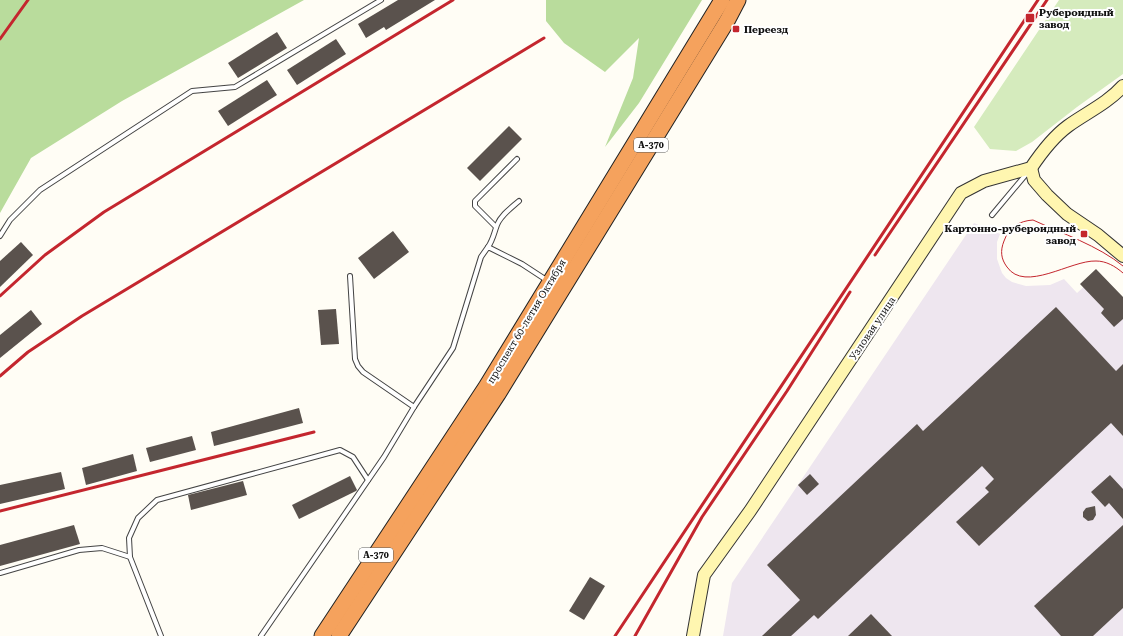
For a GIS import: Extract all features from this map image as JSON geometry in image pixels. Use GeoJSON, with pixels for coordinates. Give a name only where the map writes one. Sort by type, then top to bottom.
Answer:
{"type":"FeatureCollection","features":[{"type":"Feature","properties":{"kind":"highway","name":"проспект 60-летия Октября"},"geometry":{"type":"LineString","coordinates":[[339,636],[494,401],[556,286],[722,0]]}},
{"type":"Feature","properties":{"kind":"highway","name":"проспект 60-летия Октября"},"geometry":{"type":"LineString","coordinates":[[322,636],[486,387],[556,286],[727,21],[738,0]]}},
{"type":"Feature","properties":{"kind":"street"},"geometry":{"type":"LineString","coordinates":[[1123,86],[1116,94],[1066,127],[1052,140],[1031,168],[1034,180],[1047,195],[1067,214],[1098,235],[1123,256]]}},
{"type":"Feature","properties":{"kind":"street","name":"Узловая улица"},"geometry":{"type":"LineString","coordinates":[[693,636],[704,575],[750,512],[961,193],[984,181],[1031,168]]}},
{"type":"Feature","properties":{"kind":"lane"},"geometry":{"type":"LineString","coordinates":[[0,236],[10,220],[40,190],[192,91],[235,87],[381,0]]}},
{"type":"Feature","properties":{"kind":"lane"},"geometry":{"type":"LineString","coordinates":[[496,227],[474,206],[475,201],[517,159]]}},
{"type":"Feature","properties":{"kind":"lane"},"geometry":{"type":"LineString","coordinates":[[992,215],[1031,168]]}},
{"type":"Feature","properties":{"kind":"lane"},"geometry":{"type":"LineString","coordinates":[[261,636],[384,457],[414,407],[453,348],[481,257],[493,240],[496,227],[504,215],[519,201]]}},
{"type":"Feature","properties":{"kind":"lane"},"geometry":{"type":"LineString","coordinates":[[488,247],[522,264],[556,286]]}},
{"type":"Feature","properties":{"kind":"lane"},"geometry":{"type":"LineString","coordinates":[[350,276],[355,359],[358,366],[363,372],[414,407]]}},
{"type":"Feature","properties":{"kind":"lane"},"geometry":{"type":"LineString","coordinates":[[161,636],[130,557],[128,538],[138,518],[157,500],[340,450],[353,457],[368,480]]}},
{"type":"Feature","properties":{"kind":"lane"},"geometry":{"type":"LineString","coordinates":[[0,573],[79,550],[102,548],[130,557]]}},
{"type":"Feature","properties":{"kind":"shaded area"},"geometry":{"type":"Polygon","coordinates":[[[974,223],[1000,234],[997,242],[997,259],[1002,273],[1012,282],[1026,286],[1050,285],[1064,279],[1077,293],[1098,274],[1123,301],[1123,636],[723,636],[732,583],[974,223]]]}},
{"type":"Feature","properties":{"kind":"green space"},"geometry":{"type":"Polygon","coordinates":[[[0,0],[304,0],[122,101],[31,158],[0,213],[0,0]]]}},
{"type":"Feature","properties":{"kind":"green space"},"geometry":{"type":"Polygon","coordinates":[[[546,0],[702,0],[639,103],[605,147],[633,78],[639,38],[605,72],[564,43],[546,21],[546,0]]]}},
{"type":"Feature","properties":{"kind":"green space"},"geometry":{"type":"Polygon","coordinates":[[[1059,0],[1123,0],[1123,74],[1032,142],[1016,151],[990,149],[974,127],[1059,0]]]}},
{"type":"Feature","properties":{"kind":"building"},"geometry":{"type":"Polygon","coordinates":[[[398,0],[435,0],[386,30],[384,27],[366,38],[358,24],[398,0]]]}},
{"type":"Feature","properties":{"kind":"building"},"geometry":{"type":"Polygon","coordinates":[[[277,32],[287,48],[238,78],[228,63],[277,32]]]}},
{"type":"Feature","properties":{"kind":"building"},"geometry":{"type":"Polygon","coordinates":[[[336,39],[346,54],[297,85],[287,70],[336,39]]]}},
{"type":"Feature","properties":{"kind":"building"},"geometry":{"type":"Polygon","coordinates":[[[267,80],[277,95],[228,126],[218,111],[267,80]]]}},
{"type":"Feature","properties":{"kind":"building"},"geometry":{"type":"Polygon","coordinates":[[[509,126],[522,139],[480,181],[467,168],[509,126]]]}},
{"type":"Feature","properties":{"kind":"building"},"geometry":{"type":"Polygon","coordinates":[[[393,231],[409,252],[374,279],[358,258],[393,231]]]}},
{"type":"Feature","properties":{"kind":"building"},"geometry":{"type":"Polygon","coordinates":[[[21,242],[33,255],[0,287],[0,261],[21,242]]]}},
{"type":"Feature","properties":{"kind":"building"},"geometry":{"type":"Polygon","coordinates":[[[1096,269],[1123,297],[1123,319],[1114,327],[1101,313],[1104,309],[1080,284],[1096,269]]]}},
{"type":"Feature","properties":{"kind":"building"},"geometry":{"type":"Polygon","coordinates":[[[1056,307],[1116,371],[1123,364],[1123,436],[1111,423],[979,546],[956,522],[989,492],[985,488],[994,479],[982,466],[818,619],[814,615],[791,636],[762,636],[800,600],[767,565],[917,424],[923,431],[1056,307]]]}},
{"type":"Feature","properties":{"kind":"building"},"geometry":{"type":"Polygon","coordinates":[[[336,309],[339,344],[321,345],[318,310],[336,309]]]}},
{"type":"Feature","properties":{"kind":"building"},"geometry":{"type":"Polygon","coordinates":[[[31,310],[42,324],[0,358],[0,335],[31,310]]]}},
{"type":"Feature","properties":{"kind":"building"},"geometry":{"type":"Polygon","coordinates":[[[299,408],[303,423],[214,446],[211,432],[299,408]]]}},
{"type":"Feature","properties":{"kind":"building"},"geometry":{"type":"Polygon","coordinates":[[[192,436],[196,450],[150,462],[146,448],[192,436]]]}},
{"type":"Feature","properties":{"kind":"building"},"geometry":{"type":"Polygon","coordinates":[[[133,454],[137,471],[86,485],[82,468],[133,454]]]}},
{"type":"Feature","properties":{"kind":"building"},"geometry":{"type":"Polygon","coordinates":[[[61,472],[65,489],[0,504],[0,485],[61,472]]]}},
{"type":"Feature","properties":{"kind":"building"},"geometry":{"type":"Polygon","coordinates":[[[810,474],[819,484],[807,495],[798,485],[810,474]]]}},
{"type":"Feature","properties":{"kind":"building"},"geometry":{"type":"Polygon","coordinates":[[[1110,475],[1123,489],[1123,519],[1109,503],[1105,507],[1091,492],[1110,475]]]}},
{"type":"Feature","properties":{"kind":"building"},"geometry":{"type":"Polygon","coordinates":[[[350,476],[357,490],[356,491],[299,519],[292,505],[350,476]]]}},
{"type":"Feature","properties":{"kind":"building"},"geometry":{"type":"Polygon","coordinates":[[[243,481],[247,495],[191,510],[188,495],[243,481]]]}},
{"type":"Feature","properties":{"kind":"building"},"geometry":{"type":"Polygon","coordinates":[[[1095,506],[1096,515],[1093,520],[1088,521],[1083,517],[1083,512],[1086,508],[1095,506]]]}},
{"type":"Feature","properties":{"kind":"building"},"geometry":{"type":"Polygon","coordinates":[[[74,525],[80,544],[0,566],[0,545],[74,525]]]}},
{"type":"Feature","properties":{"kind":"building"},"geometry":{"type":"Polygon","coordinates":[[[1123,525],[1123,608],[1093,636],[1061,636],[1034,606],[1123,525]]]}},
{"type":"Feature","properties":{"kind":"building"},"geometry":{"type":"Polygon","coordinates":[[[590,577],[605,586],[584,620],[569,611],[590,577]]]}},
{"type":"Feature","properties":{"kind":"building"},"geometry":{"type":"Polygon","coordinates":[[[871,614],[892,636],[848,636],[871,614]]]}},
{"type":"Feature","properties":{"kind":"tram line"},"geometry":{"type":"LineString","coordinates":[[1123,266],[1103,252],[1080,240],[1033,220],[1019,223],[1012,228],[1006,236],[1002,248],[1002,258],[1007,267],[1015,274],[1025,277],[1036,276],[1074,265],[1096,261],[1110,264],[1123,273]]}},
{"type":"Feature","properties":{"kind":"railway"},"geometry":{"type":"LineString","coordinates":[[0,39],[28,0]]}},
{"type":"Feature","properties":{"kind":"railway"},"geometry":{"type":"LineString","coordinates":[[0,296],[45,255],[104,212],[453,0]]}},
{"type":"Feature","properties":{"kind":"railway"},"geometry":{"type":"LineString","coordinates":[[615,636],[1038,0]]}},
{"type":"Feature","properties":{"kind":"railway"},"geometry":{"type":"LineString","coordinates":[[875,255],[1047,0]]}},
{"type":"Feature","properties":{"kind":"railway"},"geometry":{"type":"LineString","coordinates":[[0,376],[28,352],[82,316],[544,38]]}},
{"type":"Feature","properties":{"kind":"railway"},"geometry":{"type":"LineString","coordinates":[[635,636],[702,517],[787,391],[850,292]]}},
{"type":"Feature","properties":{"kind":"railway"},"geometry":{"type":"LineString","coordinates":[[0,511],[314,432]]}},
{"type":"Feature","properties":{"kind":"place","name":"Рубероидный завод"},"geometry":{"type":"Point","coordinates":[1030,18]}},
{"type":"Feature","properties":{"kind":"place","name":"Переезд"},"geometry":{"type":"Point","coordinates":[736,29]}},
{"type":"Feature","properties":{"kind":"place","name":"Картонно-рубероидный завод"},"geometry":{"type":"Point","coordinates":[1084,234]}}]}
